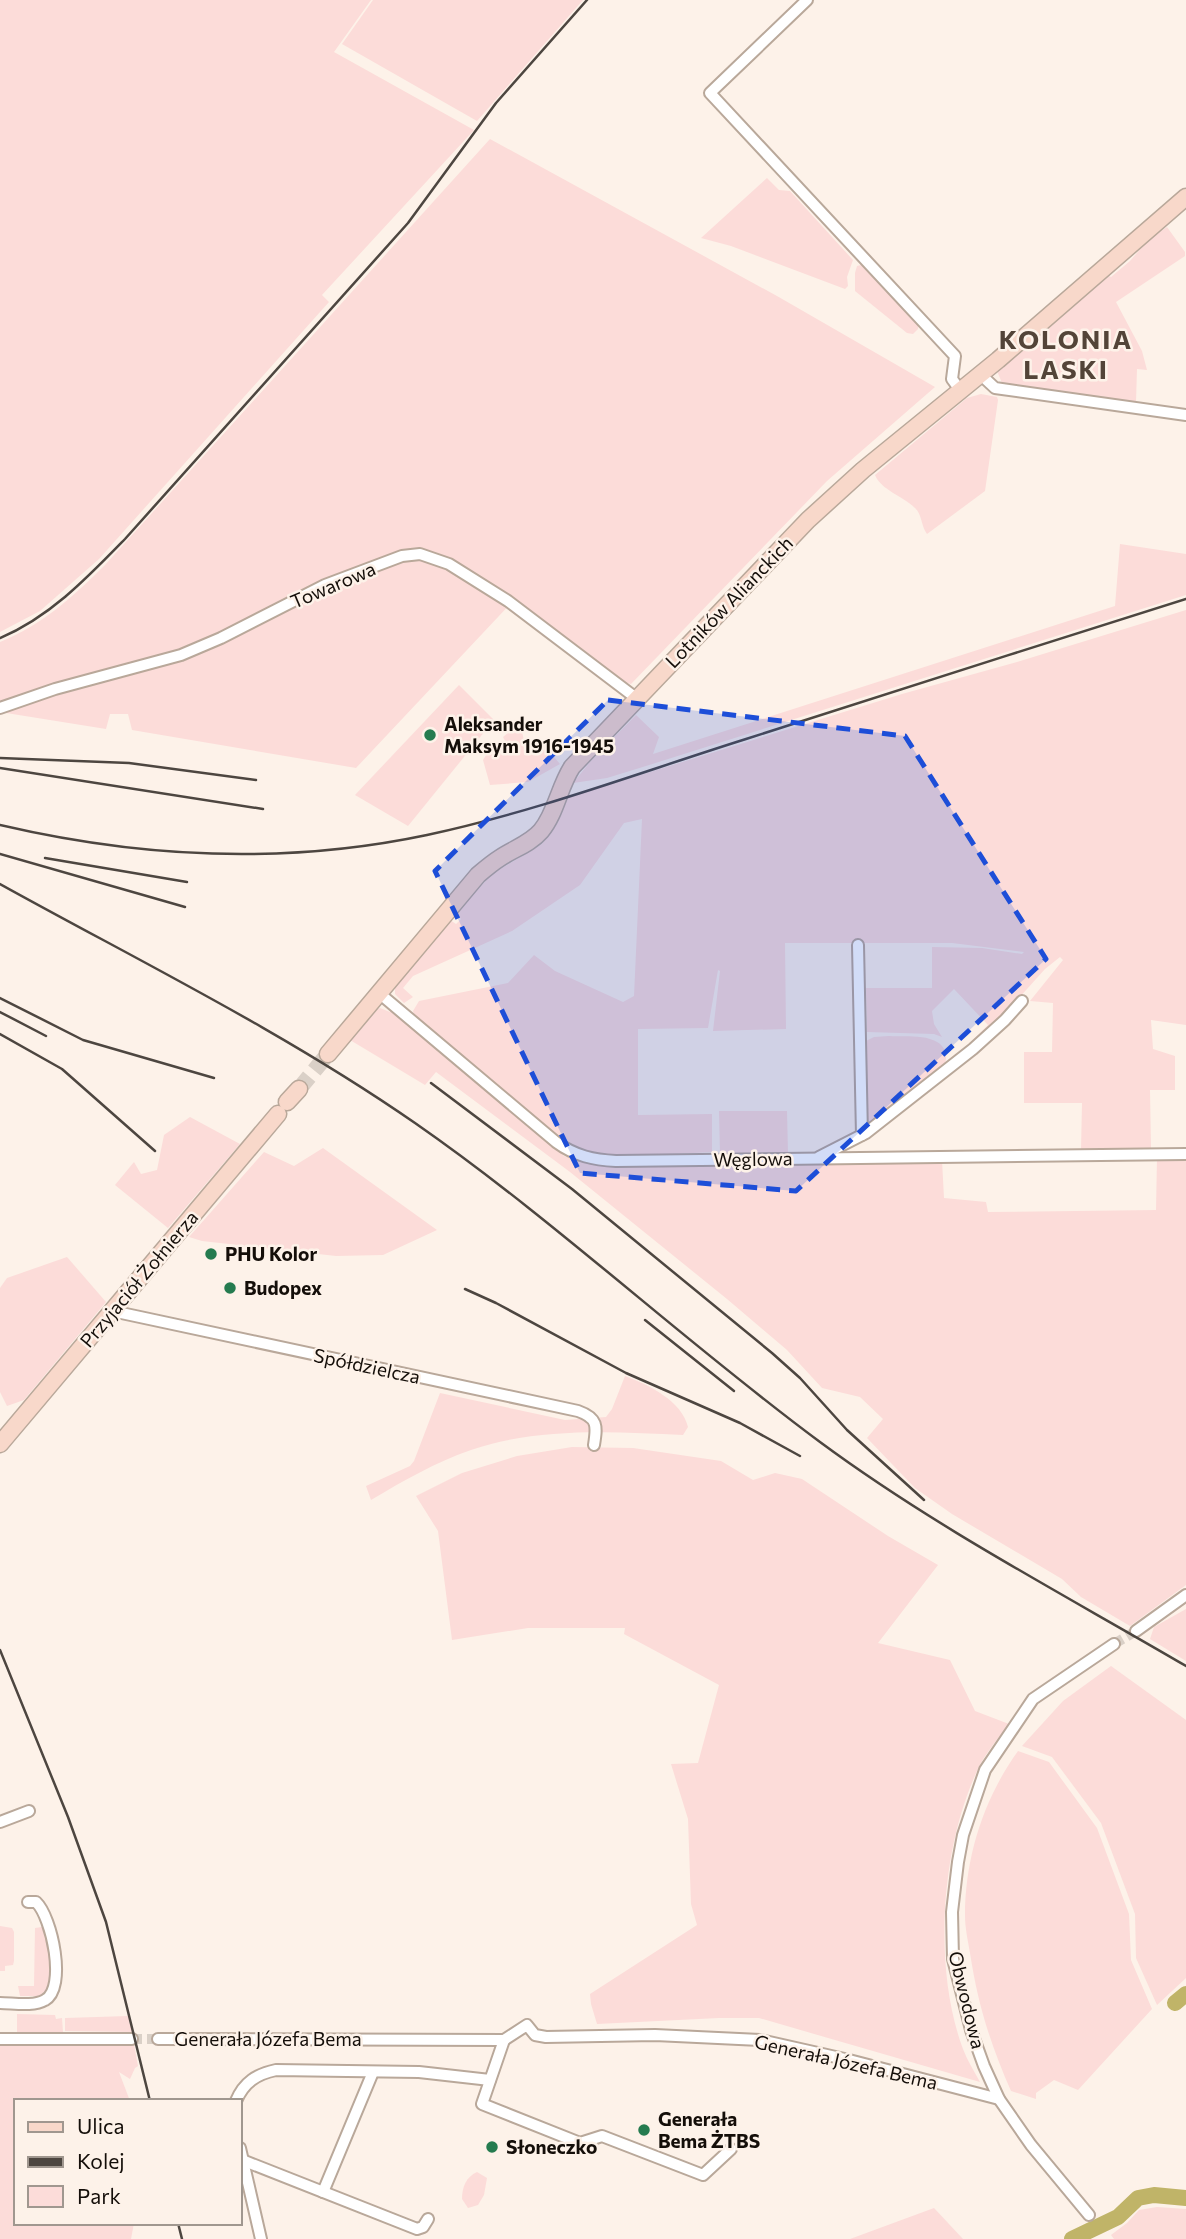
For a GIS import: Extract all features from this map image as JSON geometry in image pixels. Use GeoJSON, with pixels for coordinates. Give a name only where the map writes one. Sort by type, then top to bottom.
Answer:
{"type":"FeatureCollection","features":[{"type":"Feature","properties":{"kind":"main road","name":"Lotników Alianckich"},"geometry":{"type":"LineString","coordinates":[[328,1054],[478,875],[540,832],[572,766],[808,520],[863,470],[980,374],[1186,197]]}},
{"type":"Feature","properties":{"kind":"main road","name":"Przyjaciół Żołnierza"},"geometry":{"type":"LineString","coordinates":[[0,1444],[299,1089]]}},
{"type":"Feature","properties":{"kind":"street"},"geometry":{"type":"LineString","coordinates":[[807,0],[710,93],[955,356],[952,379],[960,390]]}},
{"type":"Feature","properties":{"kind":"street"},"geometry":{"type":"LineString","coordinates":[[980,374],[995,388],[1186,415]]}},
{"type":"Feature","properties":{"kind":"street","name":"Towarowa"},"geometry":{"type":"LineString","coordinates":[[0,708],[55,689],[181,655],[325,586],[402,556],[420,554],[449,564],[508,601],[636,698]]}},
{"type":"Feature","properties":{"kind":"street"},"geometry":{"type":"LineString","coordinates":[[858,945],[862,1135]]}},
{"type":"Feature","properties":{"kind":"street","name":"Węglowa"},"geometry":{"type":"LineString","coordinates":[[379,993],[556,1142],[582,1156],[616,1161],[1186,1154]]}},
{"type":"Feature","properties":{"kind":"street"},"geometry":{"type":"LineString","coordinates":[[816,1158],[862,1135],[973,1049],[1022,1001]]}},
{"type":"Feature","properties":{"kind":"street","name":"Spółdzielcza"},"geometry":{"type":"LineString","coordinates":[[112,1311],[578,1411],[593,1419],[596,1428],[594,1445]]}},
{"type":"Feature","properties":{"kind":"street"},"geometry":{"type":"LineString","coordinates":[[1136,1631],[1186,1595]]}},
{"type":"Feature","properties":{"kind":"street","name":"Obwodowa"},"geometry":{"type":"LineString","coordinates":[[1089,2215],[1031,2145],[999,2099],[971,2030],[953,1959],[952,1912],[963,1835],[985,1770],[1033,1699],[1114,1644]]}},
{"type":"Feature","properties":{"kind":"street"},"geometry":{"type":"LineString","coordinates":[[0,1822],[29,1811]]}},
{"type":"Feature","properties":{"kind":"street"},"geometry":{"type":"LineString","coordinates":[[0,2003],[40,2002],[47,1999],[55,1988],[54,1952],[50,1932],[41,1906],[36,1902],[29,1902]]}},
{"type":"Feature","properties":{"kind":"street","name":"Generała Józefa Bema"},"geometry":{"type":"LineString","coordinates":[[158,2039],[504,2040],[527,2025],[535,2035],[546,2037],[655,2035],[760,2040],[999,2099]]}},
{"type":"Feature","properties":{"kind":"street"},"geometry":{"type":"LineString","coordinates":[[0,2039],[132,2039]]}},
{"type":"Feature","properties":{"kind":"street"},"geometry":{"type":"LineString","coordinates":[[504,2040],[482,2104],[580,2143],[601,2136],[704,2175],[731,2149]]}},
{"type":"Feature","properties":{"kind":"street","name":"Generała Józefa Bema"},"geometry":{"type":"LineString","coordinates":[[237,2099],[248,2082],[270,2072],[419,2072],[490,2080]]}},
{"type":"Feature","properties":{"kind":"street","name":"Generała Józefa Bema"},"geometry":{"type":"LineString","coordinates":[[323,2192],[373,2072]]}},
{"type":"Feature","properties":{"kind":"street"},"geometry":{"type":"LineString","coordinates":[[242,2154],[323,2192],[417,2229],[423,2227],[428,2219]]}},
{"type":"Feature","properties":{"kind":"street"},"geometry":{"type":"LineString","coordinates":[[242,2158],[261,2239]]}},
{"type":"Feature","properties":{"kind":"highlighted area"},"geometry":{"type":"Polygon","coordinates":[[[608,700],[905,736],[1046,959],[796,1191],[580,1173],[435,871],[608,700]]]}},
{"type":"Feature","properties":{"kind":"green space"},"geometry":{"type":"Polygon","coordinates":[[[0,0],[371,0],[334,52],[474,130],[322,295],[329,302],[99,559],[40,611],[0,632],[0,0]]]}},
{"type":"Feature","properties":{"kind":"green space"},"geometry":{"type":"Polygon","coordinates":[[[373,0],[583,0],[477,121],[342,44],[373,0]]]}},
{"type":"Feature","properties":{"kind":"green space"},"geometry":{"type":"Polygon","coordinates":[[[490,139],[777,296],[935,387],[827,481],[631,684],[624,682],[514,600],[356,768],[132,730],[128,714],[110,714],[106,729],[0,712],[0,642],[29,628],[56,609],[105,565],[490,139]]]}},
{"type":"Feature","properties":{"kind":"green space"},"geometry":{"type":"Polygon","coordinates":[[[767,178],[779,190],[790,191],[853,260],[845,289],[731,246],[701,238],[767,178]]]}},
{"type":"Feature","properties":{"kind":"green space"},"geometry":{"type":"Polygon","coordinates":[[[1167,227],[1185,252],[1185,256],[1116,302],[1142,351],[1147,370],[1137,369],[1136,402],[1002,383],[997,371],[1069,307],[1130,261],[1148,240],[1167,227]]]}},
{"type":"Feature","properties":{"kind":"green space"},"geometry":{"type":"Polygon","coordinates":[[[865,264],[919,318],[918,329],[913,334],[907,333],[855,291],[857,266],[865,264]]]}},
{"type":"Feature","properties":{"kind":"green space"},"geometry":{"type":"Polygon","coordinates":[[[981,394],[997,397],[998,400],[985,491],[927,534],[917,511],[882,485],[875,475],[967,398],[981,394]]]}},
{"type":"Feature","properties":{"kind":"green space"},"geometry":{"type":"Polygon","coordinates":[[[1120,544],[1186,554],[1186,595],[607,778],[573,783],[636,715],[659,737],[653,754],[1115,606],[1120,544]]]}},
{"type":"Feature","properties":{"kind":"green space"},"geometry":{"type":"Polygon","coordinates":[[[1186,610],[1186,1025],[1151,1020],[1153,1049],[1175,1056],[1175,1090],[1150,1090],[1151,1148],[1081,1150],[1082,1103],[1024,1103],[1024,1052],[1052,1052],[1053,1003],[1030,1001],[1063,960],[1060,957],[1045,969],[999,1020],[956,1057],[988,1025],[954,989],[932,1011],[934,1024],[942,1037],[934,1034],[867,1032],[866,988],[932,988],[932,947],[982,948],[1022,954],[1024,952],[952,943],[785,943],[786,1029],[713,1031],[718,970],[708,1028],[638,1029],[638,1115],[712,1114],[712,1152],[619,1157],[591,1155],[564,1143],[415,1019],[413,1011],[419,1001],[508,983],[534,955],[555,971],[623,1002],[634,996],[642,819],[624,823],[580,885],[512,931],[413,976],[403,988],[413,997],[404,1003],[395,994],[395,986],[450,920],[456,924],[461,919],[456,913],[492,874],[542,844],[554,825],[563,799],[1186,610]]]}},
{"type":"Feature","properties":{"kind":"green space"},"geometry":{"type":"Polygon","coordinates":[[[459,685],[494,720],[408,826],[355,795],[459,685]]]}},
{"type":"Feature","properties":{"kind":"green space"},"geometry":{"type":"Polygon","coordinates":[[[520,723],[525,745],[540,748],[543,744],[560,764],[528,782],[490,785],[483,760],[488,752],[512,754],[503,737],[520,723]]]}},
{"type":"Feature","properties":{"kind":"green space"},"geometry":{"type":"Polygon","coordinates":[[[380,1008],[390,1012],[392,1010],[564,1156],[600,1166],[942,1160],[944,1198],[986,1202],[988,1212],[1156,1210],[1157,1158],[1186,1157],[1186,1585],[1130,1626],[1081,1597],[1062,1579],[952,1514],[915,1488],[867,1438],[883,1419],[860,1397],[822,1388],[787,1350],[727,1299],[570,1172],[436,1072],[425,1085],[350,1040],[375,1010],[380,1008]]]}},
{"type":"Feature","properties":{"kind":"green space"},"geometry":{"type":"Polygon","coordinates":[[[874,1037],[932,1039],[944,1049],[945,1062],[930,1080],[868,1127],[864,1121],[866,1041],[874,1037]]]}},
{"type":"Feature","properties":{"kind":"green space"},"geometry":{"type":"Polygon","coordinates":[[[719,1111],[787,1111],[788,1153],[720,1155],[719,1111]]]}},
{"type":"Feature","properties":{"kind":"green space"},"geometry":{"type":"Polygon","coordinates":[[[190,1117],[240,1144],[168,1228],[115,1185],[134,1162],[141,1174],[157,1170],[164,1135],[190,1117]]]}},
{"type":"Feature","properties":{"kind":"green space"},"geometry":{"type":"Polygon","coordinates":[[[323,1148],[437,1230],[383,1255],[336,1256],[202,1241],[189,1237],[264,1152],[294,1166],[323,1148]]]}},
{"type":"Feature","properties":{"kind":"green space"},"geometry":{"type":"Polygon","coordinates":[[[67,1257],[106,1302],[24,1400],[7,1406],[0,1392],[0,1288],[7,1278],[67,1257]]]}},
{"type":"Feature","properties":{"kind":"green space"},"geometry":{"type":"Polygon","coordinates":[[[625,1376],[654,1389],[679,1409],[688,1427],[683,1435],[549,1434],[497,1443],[445,1460],[371,1500],[366,1486],[410,1466],[414,1461],[440,1393],[565,1420],[606,1417],[625,1376]]]}},
{"type":"Feature","properties":{"kind":"green space"},"geometry":{"type":"Polygon","coordinates":[[[572,1447],[633,1448],[721,1461],[753,1480],[775,1473],[802,1479],[888,1536],[938,1565],[878,1643],[950,1660],[975,1711],[1009,1724],[981,1763],[967,1794],[957,1829],[945,1904],[947,1980],[953,2016],[965,2053],[980,2082],[759,2018],[597,2024],[590,1994],[697,1925],[691,1904],[688,1819],[671,1764],[698,1763],[719,1685],[624,1634],[625,1628],[528,1628],[452,1640],[438,1531],[416,1496],[462,1473],[517,1456],[572,1447]]]}},
{"type":"Feature","properties":{"kind":"green space"},"geometry":{"type":"Polygon","coordinates":[[[1186,1609],[1186,1661],[1150,1639],[1154,1627],[1186,1609]]]}},
{"type":"Feature","properties":{"kind":"green space"},"geometry":{"type":"Polygon","coordinates":[[[1111,1666],[1186,1720],[1186,1978],[1157,2005],[1136,1958],[1135,1914],[1101,1823],[1052,1757],[1022,1746],[1063,1701],[1111,1666]]]}},
{"type":"Feature","properties":{"kind":"green space"},"geometry":{"type":"Polygon","coordinates":[[[1018,1751],[1049,1762],[1097,1828],[1129,1914],[1131,1960],[1152,2009],[1078,2090],[1054,2080],[1036,2093],[1036,2099],[1011,2091],[981,2007],[965,1921],[968,1872],[979,1829],[995,1788],[1018,1751]]]}},
{"type":"Feature","properties":{"kind":"green space"},"geometry":{"type":"Polygon","coordinates":[[[0,1926],[12,1928],[14,1932],[14,1961],[13,1965],[5,1966],[5,1971],[0,1971],[0,1926]]]}},
{"type":"Feature","properties":{"kind":"green space"},"geometry":{"type":"Polygon","coordinates":[[[42,1927],[50,1954],[49,1983],[39,1996],[20,1996],[18,1986],[34,1986],[35,1928],[42,1927]]]}},
{"type":"Feature","properties":{"kind":"green space"},"geometry":{"type":"Polygon","coordinates":[[[17,2014],[55,2015],[56,2019],[62,2018],[63,2032],[17,2032],[17,2014]]]}},
{"type":"Feature","properties":{"kind":"green space"},"geometry":{"type":"Polygon","coordinates":[[[128,2016],[132,2032],[65,2031],[65,2018],[128,2016]]]}},
{"type":"Feature","properties":{"kind":"green space"},"geometry":{"type":"Polygon","coordinates":[[[0,2044],[134,2044],[138,2066],[130,2079],[119,2072],[129,2099],[14,2099],[14,2225],[134,2225],[131,2239],[0,2239],[0,2044]]]}},
{"type":"Feature","properties":{"kind":"green space"},"geometry":{"type":"Polygon","coordinates":[[[477,2172],[487,2178],[484,2195],[478,2205],[468,2208],[462,2199],[463,2190],[467,2180],[477,2172]]]}},
{"type":"Feature","properties":{"kind":"green space"},"geometry":{"type":"Polygon","coordinates":[[[1157,2207],[1186,2209],[1186,2239],[1114,2239],[1111,2235],[1139,2210],[1157,2207]]]}},
{"type":"Feature","properties":{"kind":"green space"},"geometry":{"type":"Polygon","coordinates":[[[934,2208],[963,2239],[850,2239],[934,2208]]]}},
{"type":"Feature","properties":{"kind":"waterway"},"geometry":{"type":"LineString","coordinates":[[1175,2003],[1186,1994]]}},
{"type":"Feature","properties":{"kind":"waterway"},"geometry":{"type":"LineString","coordinates":[[1072,2239],[1118,2217],[1138,2198],[1154,2195],[1186,2198]]}},
{"type":"Feature","properties":{"kind":"tunnel"},"geometry":{"type":"LineString","coordinates":[[299,1089],[328,1054]]}},
{"type":"Feature","properties":{"kind":"tunnel"},"geometry":{"type":"LineString","coordinates":[[1114,1644],[1136,1631]]}},
{"type":"Feature","properties":{"kind":"tunnel"},"geometry":{"type":"LineString","coordinates":[[132,2039],[158,2039]]}},
{"type":"Feature","properties":{"kind":"railway"},"geometry":{"type":"LineString","coordinates":[[0,638],[52,607],[125,539],[408,223],[496,103],[587,0]]}},
{"type":"Feature","properties":{"kind":"railway"},"geometry":{"type":"LineString","coordinates":[[0,825],[106,845],[213,854],[320,851],[427,835],[548,803],[1186,599]]}},
{"type":"Feature","properties":{"kind":"railway"},"geometry":{"type":"LineString","coordinates":[[0,758],[129,763],[256,780]]}},
{"type":"Feature","properties":{"kind":"railway"},"geometry":{"type":"LineString","coordinates":[[0,768],[263,809]]}},
{"type":"Feature","properties":{"kind":"railway"},"geometry":{"type":"LineString","coordinates":[[0,854],[185,907]]}},
{"type":"Feature","properties":{"kind":"railway"},"geometry":{"type":"LineString","coordinates":[[45,858],[187,882]]}},
{"type":"Feature","properties":{"kind":"railway"},"geometry":{"type":"LineString","coordinates":[[0,884],[210,998],[365,1090],[415,1123],[518,1200],[718,1363],[864,1473],[1000,1559],[1186,1666]]}},
{"type":"Feature","properties":{"kind":"railway"},"geometry":{"type":"LineString","coordinates":[[0,998],[83,1040],[214,1078]]}},
{"type":"Feature","properties":{"kind":"railway"},"geometry":{"type":"LineString","coordinates":[[0,1012],[46,1036]]}},
{"type":"Feature","properties":{"kind":"railway"},"geometry":{"type":"LineString","coordinates":[[0,1034],[62,1069],[155,1151]]}},
{"type":"Feature","properties":{"kind":"railway"},"geometry":{"type":"LineString","coordinates":[[431,1083],[572,1189],[772,1353],[800,1378],[847,1430],[924,1500]]}},
{"type":"Feature","properties":{"kind":"railway"},"geometry":{"type":"LineString","coordinates":[[465,1289],[626,1373],[740,1423],[800,1456]]}},
{"type":"Feature","properties":{"kind":"railway"},"geometry":{"type":"LineString","coordinates":[[645,1320],[734,1391]]}},
{"type":"Feature","properties":{"kind":"railway"},"geometry":{"type":"LineString","coordinates":[[0,1650],[68,1817],[106,1922],[150,2099]]}},
{"type":"Feature","properties":{"kind":"railway"},"geometry":{"type":"LineString","coordinates":[[178,2225],[182,2239]]}},
{"type":"Feature","properties":{"kind":"place","name":"Aleksander Maksym 1916-1945"},"geometry":{"type":"Point","coordinates":[430,735]}},
{"type":"Feature","properties":{"kind":"place","name":"PHU Kolor"},"geometry":{"type":"Point","coordinates":[211,1254]}},
{"type":"Feature","properties":{"kind":"place","name":"Budopex"},"geometry":{"type":"Point","coordinates":[230,1288]}},
{"type":"Feature","properties":{"kind":"place","name":"Generała Bema ŻTBS"},"geometry":{"type":"Point","coordinates":[644,2130]}},
{"type":"Feature","properties":{"kind":"place","name":"Słoneczko"},"geometry":{"type":"Point","coordinates":[492,2147]}},
{"type":"Feature","properties":{"kind":"district","name":"KOLONIA LASKI"},"geometry":{"type":"Point","coordinates":[1066,355]}}]}
